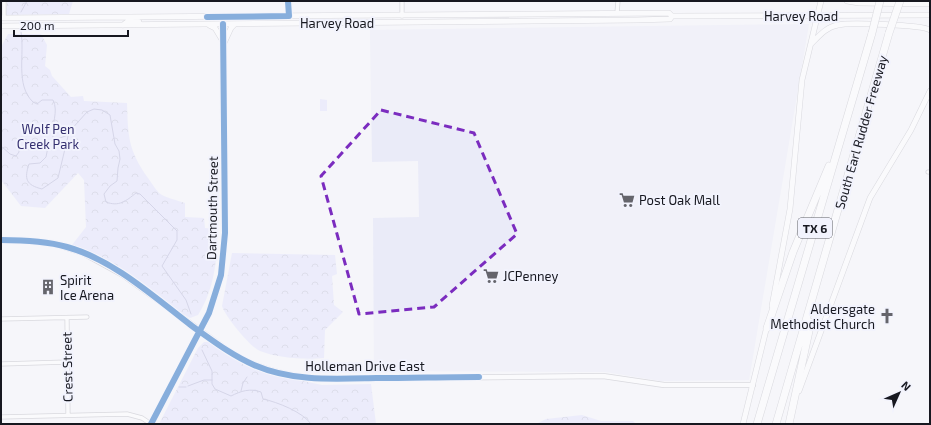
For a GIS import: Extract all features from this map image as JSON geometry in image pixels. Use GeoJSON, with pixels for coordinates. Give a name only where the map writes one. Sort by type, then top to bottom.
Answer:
{"type":"FeatureCollection","features":[{"type":"Feature","properties":{"kind":"highway","name":"South Earl Rudder Freeway"},"geometry":{"type":"LineString","coordinates":[[757,424],[872,33],[880,1]]}},
{"type":"Feature","properties":{"kind":"highway","name":"South Earl Rudder Freeway"},"geometry":{"type":"LineString","coordinates":[[776,424],[818,284],[889,33],[900,1]]}},
{"type":"Feature","properties":{"kind":"highway"},"geometry":{"type":"LineString","coordinates":[[767,328],[793,252],[842,134]]}},
{"type":"Feature","properties":{"kind":"highway"},"geometry":{"type":"LineString","coordinates":[[789,424],[815,306],[818,284]]}},
{"type":"Feature","properties":{"kind":"main road"},"geometry":{"type":"LineString","coordinates":[[743,424],[767,328],[790,209],[801,95],[810,45],[821,1]]}},
{"type":"Feature","properties":{"kind":"main road"},"geometry":{"type":"LineString","coordinates":[[847,1],[859,3],[930,4]]}},
{"type":"Feature","properties":{"kind":"main road","name":"Harvey Road"},"geometry":{"type":"LineString","coordinates":[[2,18],[402,16],[617,13],[668,13],[672,16],[817,17],[930,15]]}},
{"type":"Feature","properties":{"kind":"main road"},"geometry":{"type":"LineString","coordinates":[[600,20],[603,17],[616,16],[617,13]]}},
{"type":"Feature","properties":{"kind":"main road"},"geometry":{"type":"LineString","coordinates":[[524,14],[526,21]]}},
{"type":"Feature","properties":{"kind":"main road"},"geometry":{"type":"LineString","coordinates":[[438,22],[440,19],[457,19],[462,15]]}},
{"type":"Feature","properties":{"kind":"main road"},"geometry":{"type":"LineString","coordinates":[[268,24],[275,20],[285,20],[288,16],[292,20],[304,23]]}},
{"type":"Feature","properties":{"kind":"main road"},"geometry":{"type":"LineString","coordinates":[[380,23],[385,20],[401,19],[402,16]]}},
{"type":"Feature","properties":{"kind":"main road","name":"Harvey Road"},"geometry":{"type":"LineString","coordinates":[[1,26],[670,19],[672,16]]}},
{"type":"Feature","properties":{"kind":"main road"},"geometry":{"type":"LineString","coordinates":[[207,17],[223,24],[226,21],[236,20],[241,17]]}},
{"type":"Feature","properties":{"kind":"main road"},"geometry":{"type":"LineString","coordinates":[[51,25],[52,22],[69,22],[75,18]]}},
{"type":"Feature","properties":{"kind":"main road"},"geometry":{"type":"LineString","coordinates":[[123,25],[127,22],[146,22],[148,18]]}},
{"type":"Feature","properties":{"kind":"main road"},"geometry":{"type":"LineString","coordinates":[[206,24],[215,28],[224,43]]}},
{"type":"Feature","properties":{"kind":"main road"},"geometry":{"type":"LineString","coordinates":[[224,43],[231,28],[236,24]]}},
{"type":"Feature","properties":{"kind":"main road"},"geometry":{"type":"LineString","coordinates":[[810,45],[826,29],[839,24],[915,26],[930,30]]}},
{"type":"Feature","properties":{"kind":"main road"},"geometry":{"type":"LineString","coordinates":[[789,424],[803,377],[870,198],[911,130],[930,91]]}},
{"type":"Feature","properties":{"kind":"street"},"geometry":{"type":"LineString","coordinates":[[2,18],[4,1]]}},
{"type":"Feature","properties":{"kind":"street"},"geometry":{"type":"LineString","coordinates":[[288,1],[288,16]]}},
{"type":"Feature","properties":{"kind":"street"},"geometry":{"type":"LineString","coordinates":[[402,1],[402,16]]}},
{"type":"Feature","properties":{"kind":"street"},"geometry":{"type":"LineString","coordinates":[[617,13],[618,1]]}},
{"type":"Feature","properties":{"kind":"street","name":"Dartmouth Street"},"geometry":{"type":"LineString","coordinates":[[151,424],[209,313],[221,276],[225,233],[223,24]]}},
{"type":"Feature","properties":{"kind":"street","name":"Holleman Drive East"},"geometry":{"type":"LineString","coordinates":[[1,240],[46,242],[83,253],[123,275],[226,350],[254,365],[283,374],[308,378],[603,376],[664,385],[753,385]]}},
{"type":"Feature","properties":{"kind":"street"},"geometry":{"type":"LineString","coordinates":[[1,319],[66,319],[88,317]]}},
{"type":"Feature","properties":{"kind":"street","name":"Crest Street"},"geometry":{"type":"LineString","coordinates":[[66,319],[68,415]]}},
{"type":"Feature","properties":{"kind":"street"},"geometry":{"type":"LineString","coordinates":[[1,364],[67,362]]}},
{"type":"Feature","properties":{"kind":"street"},"geometry":{"type":"LineString","coordinates":[[1,417],[127,414],[142,418],[151,424]]}},
{"type":"Feature","properties":{"kind":"highlighted area"},"geometry":{"type":"Polygon","coordinates":[[[381,110],[474,133],[517,234],[434,307],[359,314],[321,176],[381,110]]]}},
{"type":"Feature","properties":{"kind":"shaded area"},"geometry":{"type":"Polygon","coordinates":[[[809,24],[749,380],[660,381],[606,372],[374,371],[373,218],[419,217],[418,161],[372,162],[370,30],[809,24]]]}},
{"type":"Feature","properties":{"kind":"green space"},"geometry":{"type":"Polygon","coordinates":[[[7,1],[73,1],[69,14],[6,15],[7,1]]]}},
{"type":"Feature","properties":{"kind":"green space","name":"Wolf Pen Creek Park"},"geometry":{"type":"Polygon","coordinates":[[[8,34],[41,34],[47,45],[45,66],[50,70],[52,76],[71,97],[83,96],[84,101],[127,103],[130,142],[136,159],[155,188],[164,196],[185,203],[185,217],[204,218],[205,228],[217,229],[217,251],[214,274],[208,295],[198,315],[190,318],[179,312],[112,265],[72,245],[86,227],[84,180],[78,173],[45,208],[21,206],[1,180],[1,47],[8,34]]]}},
{"type":"Feature","properties":{"kind":"green space"},"geometry":{"type":"Polygon","coordinates":[[[320,99],[327,100],[327,111],[320,111],[320,99]]]}},
{"type":"Feature","properties":{"kind":"green space"},"geometry":{"type":"Polygon","coordinates":[[[232,253],[335,255],[337,274],[332,276],[334,305],[343,312],[325,330],[324,358],[292,358],[267,353],[260,351],[244,338],[228,317],[222,306],[232,253]]]}},
{"type":"Feature","properties":{"kind":"green space"},"geometry":{"type":"Polygon","coordinates":[[[204,342],[209,342],[243,363],[266,373],[322,385],[371,384],[376,424],[159,424],[198,348],[204,342]]]}},
{"type":"Feature","properties":{"kind":"green space"},"geometry":{"type":"Polygon","coordinates":[[[582,415],[601,421],[633,421],[636,424],[536,424],[546,419],[582,415]]]}},
{"type":"Feature","properties":{"kind":"waterway"},"geometry":{"type":"LineString","coordinates":[[21,12],[27,1]]}},
{"type":"Feature","properties":{"kind":"waterway"},"geometry":{"type":"LineString","coordinates":[[21,32],[22,78],[27,95],[37,104],[42,100],[53,100],[55,105],[53,138],[60,138],[68,135]]}},
{"type":"Feature","properties":{"kind":"waterway"},"geometry":{"type":"LineString","coordinates":[[1,146],[10,154],[16,156],[19,152],[18,139],[22,137],[28,141],[45,143],[48,147],[46,157],[40,163],[29,164],[27,174],[28,181],[33,186],[42,189],[58,178],[69,132],[87,112],[94,109],[102,110],[110,115],[115,144],[119,151],[120,159],[117,181],[110,186],[104,194],[106,202],[115,204],[126,201],[136,193],[140,194],[177,231],[177,240],[162,266],[186,300],[191,314]]}},
{"type":"Feature","properties":{"kind":"waterway"},"geometry":{"type":"LineString","coordinates":[[1,123],[1,128]]}},
{"type":"Feature","properties":{"kind":"waterway"},"geometry":{"type":"LineString","coordinates":[[202,350],[212,371],[212,384],[215,389],[231,396],[253,390],[261,392],[263,399],[275,402],[302,415],[311,424]]}},
{"type":"Feature","properties":{"kind":"waterway"},"geometry":{"type":"LineString","coordinates":[[241,391],[243,383],[247,377]]}},
{"type":"Feature","properties":{"kind":"waterway"},"geometry":{"type":"LineString","coordinates":[[188,386],[204,380],[212,380]]}},
{"type":"Feature","properties":{"kind":"waterway"},"geometry":{"type":"LineString","coordinates":[[179,387],[186,387]]}},
{"type":"Feature","properties":{"kind":"cycle path"},"geometry":{"type":"LineString","coordinates":[[207,17],[289,16],[288,1]]}},
{"type":"Feature","properties":{"kind":"cycle path"},"geometry":{"type":"LineString","coordinates":[[151,424],[209,313],[221,275],[225,233],[223,24]]}},
{"type":"Feature","properties":{"kind":"cycle path"},"geometry":{"type":"LineString","coordinates":[[1,240],[51,243],[84,253],[101,261],[133,280],[192,326],[237,357],[269,370],[299,377],[330,379],[479,377]]}},
{"type":"Feature","properties":{"kind":"place","name":"Post Oak Mall"},"geometry":{"type":"Point","coordinates":[627,200]}},
{"type":"Feature","properties":{"kind":"place","name":"JCPenney"},"geometry":{"type":"Point","coordinates":[491,276]}},
{"type":"Feature","properties":{"kind":"place","name":"Spirit Ice Arena"},"geometry":{"type":"Point","coordinates":[48,287]}},
{"type":"Feature","properties":{"kind":"place","name":"Aldersgate Methodist Church"},"geometry":{"type":"Point","coordinates":[887,316]}}]}
